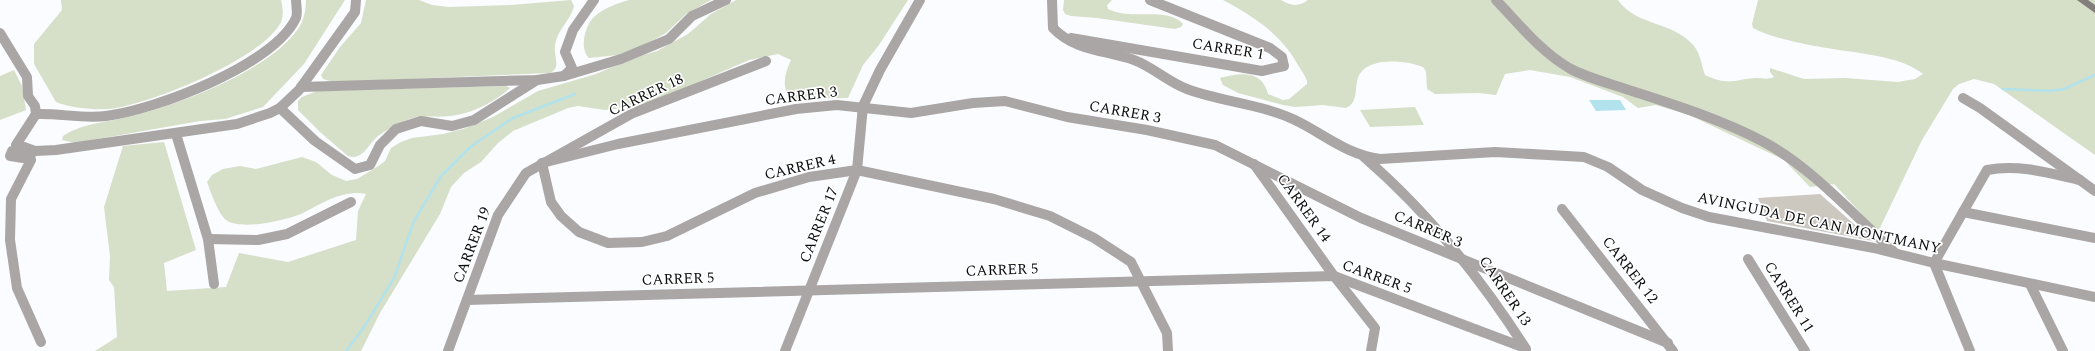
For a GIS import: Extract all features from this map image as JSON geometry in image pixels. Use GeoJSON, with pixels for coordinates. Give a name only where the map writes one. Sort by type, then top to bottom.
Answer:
{"type":"FeatureCollection","features":[{"type":"Feature","properties":{"kind":"main road"},"geometry":{"type":"LineString","coordinates":[[2082,0],[2095,10]]}},
{"type":"Feature","properties":{"kind":"street"},"geometry":{"type":"LineString","coordinates":[[36,114],[52,113],[87,117],[106,116],[148,106],[188,93],[224,76],[258,56],[274,44],[286,32],[296,17],[296,0]]}},
{"type":"Feature","properties":{"kind":"street"},"geometry":{"type":"LineString","coordinates":[[33,154],[237,124],[280,108],[301,87],[355,12],[356,0]]}},
{"type":"Feature","properties":{"kind":"street"},"geometry":{"type":"LineString","coordinates":[[564,76],[572,68],[564,52],[573,30],[593,0]]}},
{"type":"Feature","properties":{"kind":"street"},"geometry":{"type":"LineString","coordinates":[[301,87],[537,80],[564,76],[621,59],[669,38],[692,16],[726,0]]}},
{"type":"Feature","properties":{"kind":"street","name":"CARRER 17"},"geometry":{"type":"LineString","coordinates":[[785,351],[857,170],[863,106],[884,64],[920,0]]}},
{"type":"Feature","properties":{"kind":"street"},"geometry":{"type":"LineString","coordinates":[[1052,0],[1053,28],[1062,37]]}},
{"type":"Feature","properties":{"kind":"street","name":"CARRER 1"},"geometry":{"type":"LineString","coordinates":[[1062,37],[1120,45],[1262,71],[1277,69],[1284,66],[1282,57],[1270,48],[1247,40],[1211,23],[1150,0]]}},
{"type":"Feature","properties":{"kind":"street"},"geometry":{"type":"LineString","coordinates":[[1496,0],[1548,53],[1569,68],[1711,118],[1785,154],[1802,166],[1894,252]]}},
{"type":"Feature","properties":{"kind":"street"},"geometry":{"type":"LineString","coordinates":[[0,33],[27,77],[28,96],[35,106],[36,114],[9,154]]}},
{"type":"Feature","properties":{"kind":"street","name":"AVINGUDA DE CAN MONTMANY"},"geometry":{"type":"LineString","coordinates":[[1062,37],[1077,45],[1140,62],[1185,88],[1246,102],[1296,120],[1345,150],[1364,157],[1388,158],[1495,152],[1584,157],[1608,166],[1642,190],[1682,208],[1709,217],[1894,252],[1934,263],[2095,297]]}},
{"type":"Feature","properties":{"kind":"street","name":"CARRER 18"},"geometry":{"type":"LineString","coordinates":[[542,163],[585,141],[633,113],[766,61]]}},
{"type":"Feature","properties":{"kind":"street"},"geometry":{"type":"LineString","coordinates":[[280,108],[292,121],[330,154],[355,169],[370,165],[380,145],[396,129],[421,121],[452,126],[474,120],[537,80]]}},
{"type":"Feature","properties":{"kind":"street"},"geometry":{"type":"LineString","coordinates":[[1963,98],[1980,108],[2095,191]]}},
{"type":"Feature","properties":{"kind":"street","name":"CARRER 3"},"geometry":{"type":"LineString","coordinates":[[542,163],[618,144],[796,109],[837,105],[863,106],[911,112],[931,111],[973,103],[1005,101],[1030,106],[1067,117],[1147,130],[1214,145],[1253,163],[1361,218],[1671,347]]}},
{"type":"Feature","properties":{"kind":"street"},"geometry":{"type":"LineString","coordinates":[[176,134],[208,239],[214,284]]}},
{"type":"Feature","properties":{"kind":"street"},"geometry":{"type":"LineString","coordinates":[[9,154],[29,148],[33,154]]}},
{"type":"Feature","properties":{"kind":"street"},"geometry":{"type":"LineString","coordinates":[[33,154],[11,199],[10,240],[17,288],[41,342]]}},
{"type":"Feature","properties":{"kind":"street","name":"CARRER 13"},"geometry":{"type":"LineString","coordinates":[[1364,157],[1390,179],[1468,263],[1526,349]]}},
{"type":"Feature","properties":{"kind":"street"},"geometry":{"type":"LineString","coordinates":[[1388,158],[1390,179]]}},
{"type":"Feature","properties":{"kind":"street","name":"CARRER 4"},"geometry":{"type":"LineString","coordinates":[[542,163],[551,202],[561,216],[579,232],[608,243],[642,242],[667,236],[755,194],[809,177],[857,170],[916,181],[994,199],[1050,216],[1094,238],[1131,262],[1168,334],[1168,351]]}},
{"type":"Feature","properties":{"kind":"street","name":"CARRER 19"},"geometry":{"type":"LineString","coordinates":[[448,351],[498,215],[526,173],[542,163]]}},
{"type":"Feature","properties":{"kind":"street","name":"CARRER 14"},"geometry":{"type":"LineString","coordinates":[[1253,163],[1334,276],[1375,328],[1372,351]]}},
{"type":"Feature","properties":{"kind":"street"},"geometry":{"type":"LineString","coordinates":[[1970,351],[1934,263],[1987,170],[1993,168],[2012,167],[2080,180]]}},
{"type":"Feature","properties":{"kind":"street"},"geometry":{"type":"LineString","coordinates":[[208,239],[258,240],[287,234],[351,202]]}},
{"type":"Feature","properties":{"kind":"street","name":"CARRER 12"},"geometry":{"type":"LineString","coordinates":[[1562,209],[1671,347]]}},
{"type":"Feature","properties":{"kind":"street"},"geometry":{"type":"LineString","coordinates":[[1963,212],[2095,238]]}},
{"type":"Feature","properties":{"kind":"street","name":"CARRER 11"},"geometry":{"type":"LineString","coordinates":[[1748,259],[1805,351]]}},
{"type":"Feature","properties":{"kind":"street","name":"CARRER 5"},"geometry":{"type":"LineString","coordinates":[[467,300],[1334,276],[1526,349]]}},
{"type":"Feature","properties":{"kind":"street"},"geometry":{"type":"LineString","coordinates":[[2030,284],[2063,351]]}},
{"type":"Feature","properties":{"kind":"green space"},"geometry":{"type":"Polygon","coordinates":[[[61,0],[281,0],[283,15],[280,24],[268,38],[250,52],[202,78],[151,99],[110,109],[90,109],[68,106],[56,102],[34,64],[34,44],[62,10],[61,0]]]}},
{"type":"Feature","properties":{"kind":"green space"},"geometry":{"type":"Polygon","coordinates":[[[306,0],[345,0],[304,64],[263,107],[225,119],[200,121],[75,143],[62,140],[63,136],[71,131],[89,125],[136,115],[178,102],[224,83],[246,71],[267,58],[284,44],[298,29],[304,15],[306,0]]]}},
{"type":"Feature","properties":{"kind":"green space"},"geometry":{"type":"Polygon","coordinates":[[[366,0],[419,0],[432,5],[449,7],[511,5],[571,0],[574,6],[556,40],[556,68],[550,73],[333,82],[323,79],[321,75],[340,47],[361,23],[366,0]]]}},
{"type":"Feature","properties":{"kind":"green space"},"geometry":{"type":"Polygon","coordinates":[[[629,0],[711,0],[686,14],[666,33],[644,45],[618,55],[589,58],[584,48],[584,37],[591,20],[607,8],[629,0]]]}},
{"type":"Feature","properties":{"kind":"green space"},"geometry":{"type":"Polygon","coordinates":[[[736,0],[908,0],[879,45],[863,65],[848,98],[790,99],[787,94],[785,80],[791,60],[778,54],[749,60],[655,101],[605,110],[578,106],[568,108],[513,131],[498,143],[481,162],[464,173],[451,187],[440,214],[380,313],[361,351],[95,351],[117,337],[114,287],[109,280],[110,256],[104,207],[123,146],[164,142],[196,250],[164,263],[167,291],[226,287],[239,253],[288,262],[356,240],[358,211],[366,194],[350,193],[341,195],[325,201],[296,216],[264,223],[242,225],[226,220],[220,213],[207,182],[212,175],[223,169],[240,166],[256,169],[302,157],[316,162],[332,175],[346,181],[357,179],[385,161],[391,148],[401,142],[412,138],[443,134],[463,129],[493,117],[538,91],[596,74],[630,59],[657,51],[688,34],[711,14],[736,0]]]}},
{"type":"Feature","properties":{"kind":"green space"},"geometry":{"type":"Polygon","coordinates":[[[1064,0],[1112,0],[1107,5],[1108,9],[1127,14],[1168,16],[1183,24],[1181,27],[1175,29],[1097,18],[1071,16],[1065,14],[1063,10],[1064,0]]]}},
{"type":"Feature","properties":{"kind":"green space"},"geometry":{"type":"Polygon","coordinates":[[[1223,0],[1281,0],[1288,4],[1298,5],[1308,0],[1618,0],[1626,9],[1635,15],[1676,32],[1685,38],[1694,46],[1700,56],[1705,75],[1713,78],[1725,81],[1755,78],[1767,79],[1774,77],[1770,72],[1770,68],[1804,79],[1845,78],[1898,82],[1915,79],[1923,74],[1916,69],[1890,59],[1787,40],[1753,28],[1752,24],[1758,0],[2095,0],[2095,155],[1994,84],[1974,79],[1959,84],[1953,89],[1922,140],[1878,232],[1834,184],[1810,187],[1784,160],[1689,115],[1656,105],[1638,108],[1623,97],[1570,77],[1530,70],[1505,74],[1496,95],[1479,93],[1435,94],[1427,89],[1426,71],[1423,67],[1407,63],[1387,62],[1377,63],[1362,71],[1358,78],[1353,102],[1346,108],[1323,105],[1295,107],[1238,93],[1223,85],[1220,78],[1242,74],[1255,77],[1261,80],[1268,94],[1283,100],[1289,99],[1307,84],[1307,81],[1291,54],[1275,35],[1255,19],[1223,0]]]}},
{"type":"Feature","properties":{"kind":"green space"},"geometry":{"type":"Polygon","coordinates":[[[14,70],[22,86],[26,110],[0,120],[0,76],[14,70]]]}},
{"type":"Feature","properties":{"kind":"green space"},"geometry":{"type":"Polygon","coordinates":[[[506,86],[510,88],[497,98],[466,113],[444,117],[422,117],[411,119],[391,128],[374,139],[365,151],[358,156],[353,157],[348,156],[320,132],[298,110],[298,101],[302,97],[317,91],[506,86]]]}},
{"type":"Feature","properties":{"kind":"green space"},"geometry":{"type":"Polygon","coordinates":[[[1415,107],[1424,125],[1370,127],[1360,110],[1415,107]]]}},
{"type":"Feature","properties":{"kind":"water"},"geometry":{"type":"Polygon","coordinates":[[[1589,100],[1620,100],[1626,110],[1596,111],[1589,100]]]}},
{"type":"Feature","properties":{"kind":"building"},"geometry":{"type":"Polygon","coordinates":[[[1820,194],[1873,241],[1767,221],[1758,198],[1820,194]]]}},
{"type":"Feature","properties":{"kind":"waterway"},"geometry":{"type":"LineString","coordinates":[[2003,89],[2049,91],[2064,89],[2095,75]]}},
{"type":"Feature","properties":{"kind":"waterway"},"geometry":{"type":"LineString","coordinates":[[346,351],[364,327],[394,278],[414,221],[441,176],[470,147],[513,118],[575,94]]}}]}
